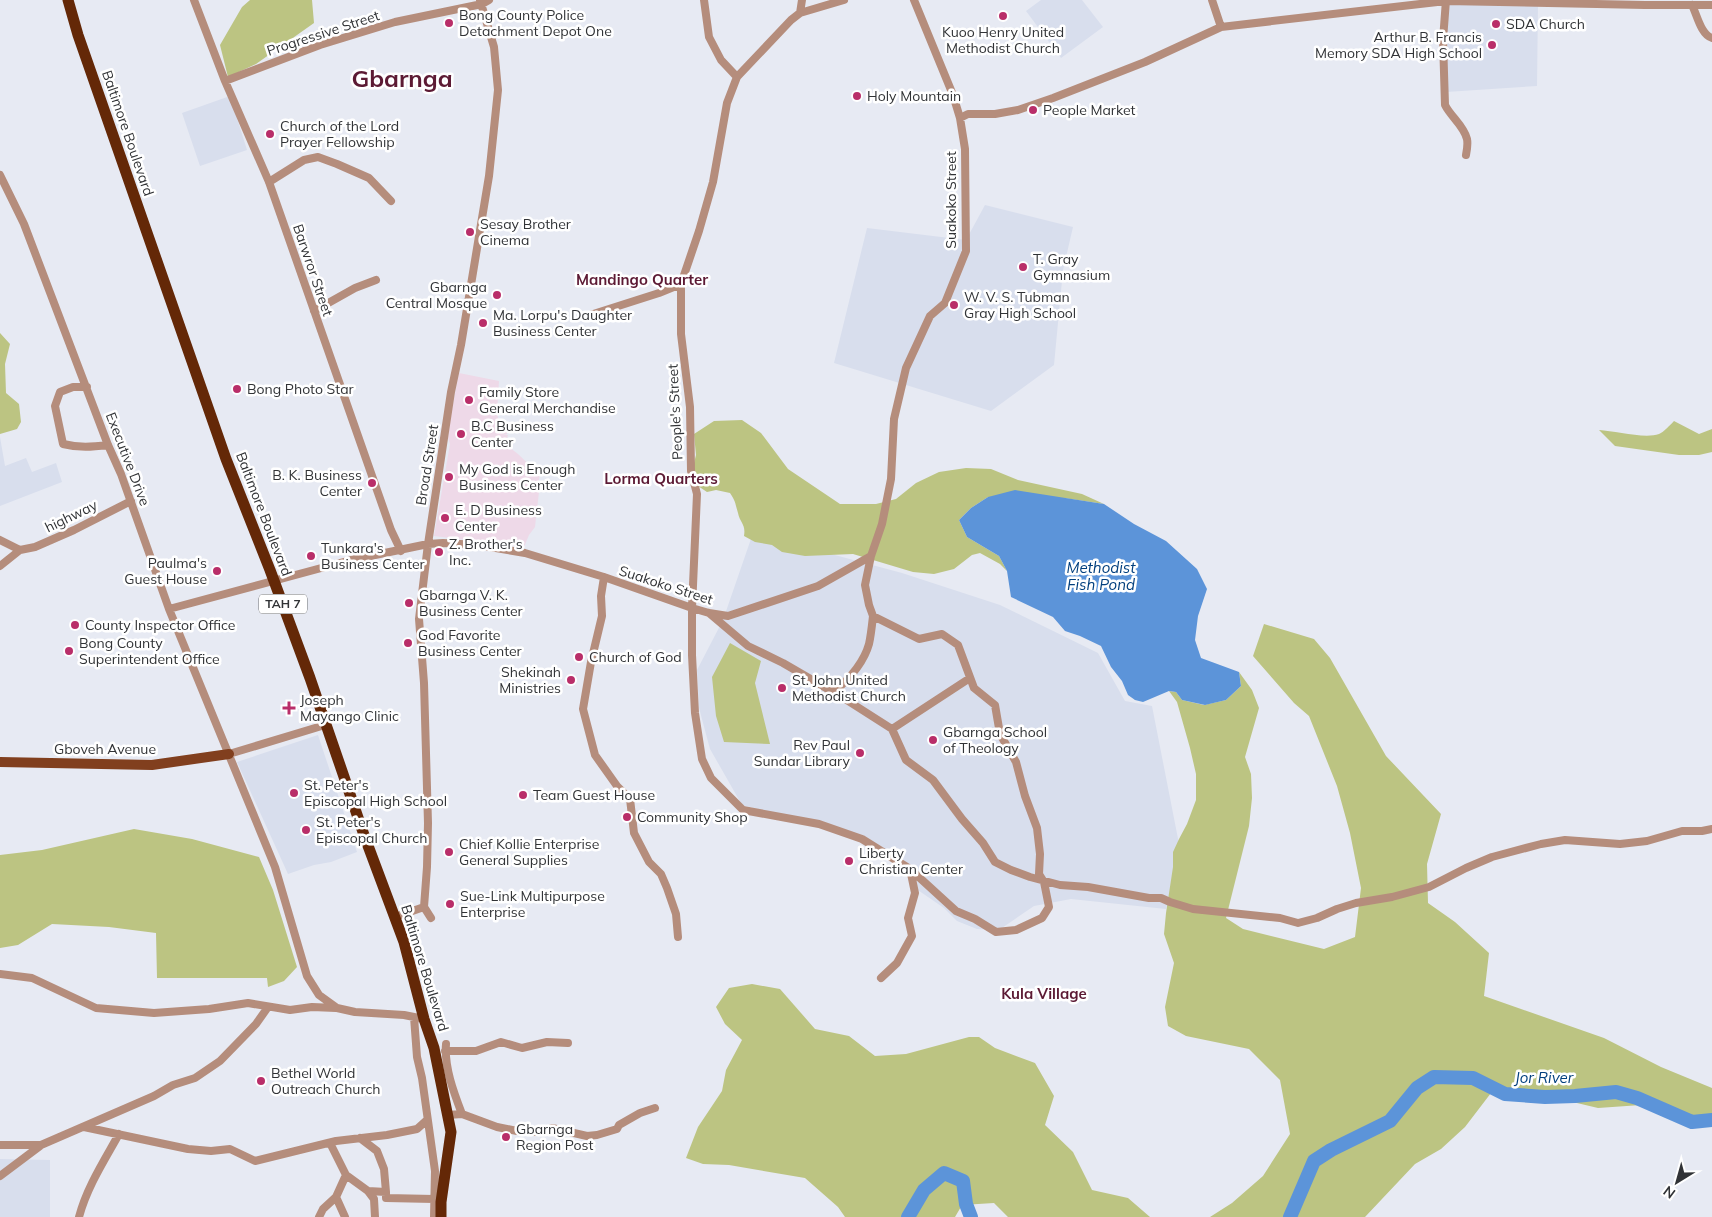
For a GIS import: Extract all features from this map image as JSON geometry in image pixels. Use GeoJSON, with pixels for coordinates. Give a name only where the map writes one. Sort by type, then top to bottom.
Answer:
{"type":"FeatureCollection","features":[{"type":"Feature","properties":{"kind":"highway","name":"Baltimore Boulevard"},"geometry":{"type":"LineString","coordinates":[[68,0],[78,35],[226,459],[310,678],[404,942],[419,1018],[434,1048],[451,1132],[441,1202],[441,1217]]}},
{"type":"Feature","properties":{"kind":"main road","name":"Gboveh Avenue"},"geometry":{"type":"LineString","coordinates":[[0,762],[152,765],[229,754]]}},
{"type":"Feature","properties":{"kind":"street","name":"Barwror Street"},"geometry":{"type":"LineString","coordinates":[[194,0],[225,81],[269,182],[390,530],[401,550]]}},
{"type":"Feature","properties":{"kind":"street"},"geometry":{"type":"LineString","coordinates":[[704,0],[709,37],[721,60],[737,77]]}},
{"type":"Feature","properties":{"kind":"street"},"geometry":{"type":"LineString","coordinates":[[800,13],[802,0]]}},
{"type":"Feature","properties":{"kind":"street","name":"People's Street"},"geometry":{"type":"LineString","coordinates":[[844,0],[800,13],[791,20],[737,77],[727,103],[713,182],[681,284],[681,334],[690,407],[691,471],[697,494],[692,655],[695,713],[702,759],[712,778],[742,810],[819,824],[862,839],[910,869],[956,912],[975,919],[996,932],[1016,930],[1042,918],[1049,907],[1044,882],[1039,874],[1040,854],[1037,828],[1025,796],[1016,762],[1000,734],[994,705],[974,688],[958,645],[942,634],[919,639],[874,616]]}},
{"type":"Feature","properties":{"kind":"street","name":"Suakoko Street"},"geometry":{"type":"LineString","coordinates":[[169,609],[351,560],[428,544],[478,545],[525,553],[692,608],[728,616],[818,586],[871,556],[882,524],[891,478],[894,419],[906,368],[930,316],[945,303],[966,251],[965,149],[960,118],[953,95],[914,0]]}},
{"type":"Feature","properties":{"kind":"street"},"geometry":{"type":"LineString","coordinates":[[1212,0],[1221,27]]}},
{"type":"Feature","properties":{"kind":"street"},"geometry":{"type":"LineString","coordinates":[[960,118],[968,114],[995,114],[1018,110],[1053,98],[1145,62],[1221,27],[1446,0],[1712,5]]}},
{"type":"Feature","properties":{"kind":"street"},"geometry":{"type":"LineString","coordinates":[[1446,0],[1442,40],[1445,105],[1450,114],[1461,125],[1468,140],[1466,155]]}},
{"type":"Feature","properties":{"kind":"street","name":"Progressive Street"},"geometry":{"type":"LineString","coordinates":[[225,81],[320,45],[386,25],[483,1]]}},
{"type":"Feature","properties":{"kind":"street","name":"Broad Street"},"geometry":{"type":"LineString","coordinates":[[424,907],[428,823],[424,682],[419,619],[428,544],[451,392],[461,345],[492,145],[498,90],[497,68],[483,1]]}},
{"type":"Feature","properties":{"kind":"street"},"geometry":{"type":"LineString","coordinates":[[1692,5],[1701,23],[1702,31],[1712,38]]}},
{"type":"Feature","properties":{"kind":"street"},"geometry":{"type":"LineString","coordinates":[[269,182],[304,160],[318,157],[368,178],[391,201]]}},
{"type":"Feature","properties":{"kind":"street","name":"Executive Drive"},"geometry":{"type":"LineString","coordinates":[[0,175],[24,224],[131,501],[169,609],[275,867],[307,976],[319,995],[337,1008]]}},
{"type":"Feature","properties":{"kind":"street"},"geometry":{"type":"LineString","coordinates":[[314,311],[355,288],[376,280]]}},
{"type":"Feature","properties":{"kind":"street"},"geometry":{"type":"LineString","coordinates":[[587,316],[681,284]]}},
{"type":"Feature","properties":{"kind":"street"},"geometry":{"type":"LineString","coordinates":[[87,387],[73,387],[60,392],[55,406],[63,444],[88,448],[108,445]]}},
{"type":"Feature","properties":{"kind":"street","name":"highway"},"geometry":{"type":"LineString","coordinates":[[0,566],[20,550],[34,547],[74,530],[131,501]]}},
{"type":"Feature","properties":{"kind":"street"},"geometry":{"type":"LineString","coordinates":[[0,540],[20,550]]}},
{"type":"Feature","properties":{"kind":"street"},"geometry":{"type":"LineString","coordinates":[[834,692],[842,685],[864,657],[869,644],[874,616],[869,605],[865,585],[871,556]]}},
{"type":"Feature","properties":{"kind":"street"},"geometry":{"type":"LineString","coordinates":[[604,578],[601,596],[602,616],[591,662],[583,709],[595,755],[617,786],[630,799],[634,833],[649,862],[661,874],[667,888],[676,914],[678,937]]}},
{"type":"Feature","properties":{"kind":"street"},"geometry":{"type":"LineString","coordinates":[[709,613],[748,646],[783,663],[834,692],[892,729],[906,760],[932,780],[962,819],[983,842],[995,862],[1011,870],[1060,886],[1088,887],[1149,898],[1161,898],[1194,909],[1280,918],[1298,923],[1356,903],[1429,888],[1466,868],[1492,857],[1541,844],[1565,840],[1620,844],[1647,840],[1682,831],[1712,829]]}},
{"type":"Feature","properties":{"kind":"street"},"geometry":{"type":"LineString","coordinates":[[892,729],[970,678]]}},
{"type":"Feature","properties":{"kind":"street","name":"Gboveh Avenue"},"geometry":{"type":"LineString","coordinates":[[229,754],[325,724]]}},
{"type":"Feature","properties":{"kind":"street"},"geometry":{"type":"LineString","coordinates":[[880,978],[897,963],[912,936],[908,918],[915,892],[910,869]]}},
{"type":"Feature","properties":{"kind":"street"},"geometry":{"type":"LineString","coordinates":[[395,917],[424,907],[431,918]]}},
{"type":"Feature","properties":{"kind":"street"},"geometry":{"type":"LineString","coordinates":[[0,974],[32,978],[96,1008],[154,1013],[209,1009],[248,1003],[290,1010],[312,1007],[337,1008],[355,1012],[404,1015],[419,1018],[417,1057],[422,1078],[435,1170],[434,1217]]}},
{"type":"Feature","properties":{"kind":"street"},"geometry":{"type":"LineString","coordinates":[[0,1176],[41,1145],[154,1096],[173,1085],[195,1078],[220,1061],[256,1024],[268,1007]]}},
{"type":"Feature","properties":{"kind":"street"},"geometry":{"type":"LineString","coordinates":[[462,1114],[451,1085],[446,1048],[476,1051],[501,1042],[522,1048],[547,1042],[568,1043]]}},
{"type":"Feature","properties":{"kind":"street"},"geometry":{"type":"LineString","coordinates":[[448,1115],[462,1114],[497,1128],[510,1130],[537,1132],[552,1128],[587,1136],[617,1129],[618,1126],[640,1113],[655,1108]]}},
{"type":"Feature","properties":{"kind":"street"},"geometry":{"type":"LineString","coordinates":[[84,1127],[188,1149],[210,1151],[230,1149],[255,1161],[330,1143],[416,1129],[427,1120]]}},
{"type":"Feature","properties":{"kind":"street"},"geometry":{"type":"LineString","coordinates":[[80,1217],[83,1203],[96,1172],[119,1134]]}},
{"type":"Feature","properties":{"kind":"street"},"geometry":{"type":"LineString","coordinates":[[360,1138],[377,1151],[384,1169],[386,1198],[434,1199]]}},
{"type":"Feature","properties":{"kind":"street"},"geometry":{"type":"LineString","coordinates":[[330,1143],[346,1175],[368,1191],[374,1199],[376,1217]]}},
{"type":"Feature","properties":{"kind":"street"},"geometry":{"type":"LineString","coordinates":[[0,1145],[41,1145]]}},
{"type":"Feature","properties":{"kind":"street"},"geometry":{"type":"LineString","coordinates":[[319,1217],[323,1209],[336,1198],[346,1175]]}},
{"type":"Feature","properties":{"kind":"street"},"geometry":{"type":"LineString","coordinates":[[368,1191],[386,1192]]}},
{"type":"Feature","properties":{"kind":"street"},"geometry":{"type":"LineString","coordinates":[[336,1198],[346,1217]]}},
{"type":"Feature","properties":{"kind":"shaded area"},"geometry":{"type":"Polygon","coordinates":[[[1041,0],[1082,0],[1103,27],[1061,58],[1026,11],[1041,0]]]}},
{"type":"Feature","properties":{"kind":"shaded area","name":"Arthur B. Francis Memory SDA High School"},"geometry":{"type":"Polygon","coordinates":[[[1538,4],[1537,86],[1446,92],[1448,5],[1538,4]]]}},
{"type":"Feature","properties":{"kind":"shaded area"},"geometry":{"type":"Polygon","coordinates":[[[230,96],[247,150],[200,166],[182,113],[230,96]]]}},
{"type":"Feature","properties":{"kind":"shaded area","name":"W. V. S. Tubman Gray High School"},"geometry":{"type":"Polygon","coordinates":[[[985,205],[1073,227],[1063,270],[1054,365],[991,411],[834,363],[867,228],[966,240],[985,205]]]}},
{"type":"Feature","properties":{"kind":"shaded area"},"geometry":{"type":"Polygon","coordinates":[[[459,373],[499,381],[497,413],[499,422],[507,423],[507,434],[503,434],[508,435],[505,444],[540,475],[537,488],[539,492],[535,527],[524,547],[434,536],[450,444],[448,438],[451,414],[459,373]]]}},
{"type":"Feature","properties":{"kind":"shaded area"},"geometry":{"type":"Polygon","coordinates":[[[0,437],[5,466],[26,458],[32,472],[56,463],[62,482],[0,506],[0,437]]]}},
{"type":"Feature","properties":{"kind":"shaded area","name":"Gbarnga School of Theology"},"geometry":{"type":"Polygon","coordinates":[[[753,533],[902,573],[1000,605],[1098,653],[1125,701],[1152,706],[1181,854],[1166,909],[1071,899],[1034,906],[999,930],[977,929],[957,921],[944,908],[912,886],[904,861],[887,850],[834,828],[742,805],[710,749],[699,708],[697,670],[723,620],[753,533]]]}},
{"type":"Feature","properties":{"kind":"shaded area","name":"St. Peter's Episcopal High School"},"geometry":{"type":"Polygon","coordinates":[[[318,735],[357,852],[331,862],[314,865],[288,874],[237,762],[318,735]]]}},
{"type":"Feature","properties":{"kind":"shaded area"},"geometry":{"type":"Polygon","coordinates":[[[0,1159],[50,1160],[50,1217],[0,1217],[0,1159]]]}},
{"type":"Feature","properties":{"kind":"green space"},"geometry":{"type":"Polygon","coordinates":[[[250,0],[312,0],[314,23],[256,64],[228,77],[220,45],[242,7],[250,0]]]}},
{"type":"Feature","properties":{"kind":"green space"},"geometry":{"type":"Polygon","coordinates":[[[0,333],[10,344],[5,364],[6,393],[19,404],[21,422],[17,429],[0,434],[0,333]]]}},
{"type":"Feature","properties":{"kind":"green space"},"geometry":{"type":"Polygon","coordinates":[[[742,420],[761,433],[788,469],[840,504],[876,504],[896,499],[916,483],[939,472],[966,468],[991,469],[1018,480],[1082,494],[1104,504],[1064,498],[988,497],[971,508],[959,520],[967,537],[999,556],[1007,571],[1000,564],[980,553],[972,555],[954,569],[934,574],[913,572],[853,554],[805,556],[782,552],[772,545],[755,542],[744,536],[744,526],[730,493],[716,490],[707,492],[698,486],[692,471],[696,455],[694,434],[714,421],[742,420]]]}},
{"type":"Feature","properties":{"kind":"green space"},"geometry":{"type":"Polygon","coordinates":[[[1674,421],[1699,434],[1712,429],[1712,452],[1699,455],[1679,455],[1615,446],[1599,430],[1653,435],[1663,432],[1674,421]]]}},
{"type":"Feature","properties":{"kind":"green space"},"geometry":{"type":"Polygon","coordinates":[[[1264,624],[1314,639],[1330,658],[1386,756],[1441,814],[1427,864],[1428,903],[1455,922],[1489,953],[1484,996],[1604,1038],[1661,1067],[1712,1088],[1712,1118],[1687,1116],[1641,1105],[1598,1108],[1560,1099],[1491,1093],[1465,1127],[1441,1149],[1415,1164],[1365,1217],[1210,1217],[1232,1203],[1263,1176],[1290,1134],[1280,1080],[1249,1049],[1186,1036],[1168,1026],[1165,1007],[1174,963],[1164,934],[1173,867],[1173,852],[1196,800],[1196,774],[1190,748],[1177,702],[1169,691],[1176,692],[1182,700],[1204,705],[1226,700],[1241,686],[1239,672],[1252,690],[1259,708],[1245,757],[1251,774],[1252,798],[1249,826],[1226,918],[1243,929],[1324,949],[1355,937],[1361,888],[1350,833],[1337,786],[1309,716],[1294,703],[1253,656],[1264,624]]]}},
{"type":"Feature","properties":{"kind":"green space"},"geometry":{"type":"Polygon","coordinates":[[[730,643],[761,661],[755,683],[770,744],[724,742],[716,716],[712,677],[730,643]]]}},
{"type":"Feature","properties":{"kind":"green space"},"geometry":{"type":"Polygon","coordinates":[[[134,829],[192,839],[259,857],[273,890],[297,967],[284,981],[268,987],[267,978],[157,978],[156,933],[109,927],[52,924],[18,945],[0,948],[0,855],[42,850],[134,829]]]}},
{"type":"Feature","properties":{"kind":"green space"},"geometry":{"type":"Polygon","coordinates":[[[752,984],[780,989],[815,1029],[849,1036],[875,1056],[906,1054],[969,1037],[979,1037],[995,1048],[1035,1063],[1054,1096],[1045,1125],[1073,1152],[1092,1190],[1128,1198],[1150,1217],[1008,1217],[994,1203],[962,1205],[955,1217],[845,1217],[838,1207],[805,1178],[729,1165],[703,1164],[686,1158],[698,1127],[722,1091],[726,1070],[742,1040],[725,1024],[716,1007],[729,988],[752,984]]]}},
{"type":"Feature","properties":{"kind":"water","name":"Methodist Fish Pond"},"geometry":{"type":"Polygon","coordinates":[[[1015,490],[1104,504],[1134,524],[1166,541],[1197,569],[1207,589],[1198,616],[1195,640],[1201,658],[1239,672],[1241,686],[1226,700],[1205,705],[1182,700],[1176,692],[1169,691],[1143,702],[1135,700],[1128,695],[1122,681],[1111,667],[1101,646],[1065,631],[1053,617],[1011,597],[1007,571],[999,556],[967,537],[959,520],[971,508],[988,497],[1015,490]]]}},
{"type":"Feature","properties":{"kind":"waterway","name":"Jor River"},"geometry":{"type":"LineString","coordinates":[[1290,1217],[1314,1161],[1331,1150],[1390,1121],[1417,1088],[1434,1077],[1473,1078],[1505,1094],[1545,1097],[1616,1092],[1637,1098],[1692,1122],[1712,1120]]}},
{"type":"Feature","properties":{"kind":"waterway","name":"Jor River"},"geometry":{"type":"LineString","coordinates":[[908,1217],[924,1190],[944,1173],[963,1181],[966,1204],[971,1217]]}},
{"type":"Feature","properties":{"kind":"place","name":"Kuoo Henry United Methodist Church"},"geometry":{"type":"Point","coordinates":[1003,16]}},
{"type":"Feature","properties":{"kind":"place","name":"Bong County Police Detachment Depot One"},"geometry":{"type":"Point","coordinates":[449,23]}},
{"type":"Feature","properties":{"kind":"place","name":"SDA Church"},"geometry":{"type":"Point","coordinates":[1496,24]}},
{"type":"Feature","properties":{"kind":"place","name":"Arthur B. Francis Memory SDA High School"},"geometry":{"type":"Point","coordinates":[1492,45]}},
{"type":"Feature","properties":{"kind":"place","name":"Holy Mountain"},"geometry":{"type":"Point","coordinates":[857,96]}},
{"type":"Feature","properties":{"kind":"place","name":"People Market"},"geometry":{"type":"Point","coordinates":[1033,110]}},
{"type":"Feature","properties":{"kind":"place","name":"Church of the Lord Prayer Fellowship"},"geometry":{"type":"Point","coordinates":[270,134]}},
{"type":"Feature","properties":{"kind":"place","name":"Sesay Brother Cinema"},"geometry":{"type":"Point","coordinates":[470,232]}},
{"type":"Feature","properties":{"kind":"place","name":"T. Gray Gymnasium"},"geometry":{"type":"Point","coordinates":[1023,267]}},
{"type":"Feature","properties":{"kind":"place","name":"Gbarnga Central Mosque"},"geometry":{"type":"Point","coordinates":[497,295]}},
{"type":"Feature","properties":{"kind":"place","name":"W. V. S. Tubman Gray High School"},"geometry":{"type":"Point","coordinates":[954,305]}},
{"type":"Feature","properties":{"kind":"place","name":"Ma. Lorpu's Daughter Business Center"},"geometry":{"type":"Point","coordinates":[483,323]}},
{"type":"Feature","properties":{"kind":"place","name":"Bong Photo Star"},"geometry":{"type":"Point","coordinates":[237,389]}},
{"type":"Feature","properties":{"kind":"place","name":"Family Store General Merchandise"},"geometry":{"type":"Point","coordinates":[469,400]}},
{"type":"Feature","properties":{"kind":"place","name":"B.C Business Center"},"geometry":{"type":"Point","coordinates":[461,434]}},
{"type":"Feature","properties":{"kind":"place","name":"My God is Enough Business Center"},"geometry":{"type":"Point","coordinates":[449,477]}},
{"type":"Feature","properties":{"kind":"place","name":"B. K. Business Center"},"geometry":{"type":"Point","coordinates":[372,483]}},
{"type":"Feature","properties":{"kind":"place","name":"E. D Business Center"},"geometry":{"type":"Point","coordinates":[445,518]}},
{"type":"Feature","properties":{"kind":"place","name":"Z. Brother's Inc."},"geometry":{"type":"Point","coordinates":[439,552]}},
{"type":"Feature","properties":{"kind":"place","name":"Tunkara's Business Center"},"geometry":{"type":"Point","coordinates":[311,556]}},
{"type":"Feature","properties":{"kind":"place","name":"Paulma's Guest House"},"geometry":{"type":"Point","coordinates":[217,571]}},
{"type":"Feature","properties":{"kind":"place","name":"Gbarnga V. K. Business Center"},"geometry":{"type":"Point","coordinates":[409,603]}},
{"type":"Feature","properties":{"kind":"place","name":"County Inspector Office"},"geometry":{"type":"Point","coordinates":[75,625]}},
{"type":"Feature","properties":{"kind":"place","name":"God Favorite Business Center"},"geometry":{"type":"Point","coordinates":[408,643]}},
{"type":"Feature","properties":{"kind":"place","name":"Bong County Superintendent Office"},"geometry":{"type":"Point","coordinates":[69,651]}},
{"type":"Feature","properties":{"kind":"place","name":"Church of God"},"geometry":{"type":"Point","coordinates":[579,657]}},
{"type":"Feature","properties":{"kind":"place","name":"Shekinah Ministries"},"geometry":{"type":"Point","coordinates":[571,680]}},
{"type":"Feature","properties":{"kind":"place","name":"St. John United Methodist Church"},"geometry":{"type":"Point","coordinates":[782,688]}},
{"type":"Feature","properties":{"kind":"place","name":"Joseph Mayango Clinic"},"geometry":{"type":"Point","coordinates":[289,708]}},
{"type":"Feature","properties":{"kind":"place","name":"Gbarnga School of Theology"},"geometry":{"type":"Point","coordinates":[933,740]}},
{"type":"Feature","properties":{"kind":"place","name":"Rev Paul Sundar Library"},"geometry":{"type":"Point","coordinates":[860,753]}},
{"type":"Feature","properties":{"kind":"place","name":"St. Peter's Episcopal High School"},"geometry":{"type":"Point","coordinates":[294,793]}},
{"type":"Feature","properties":{"kind":"place","name":"Team Guest House"},"geometry":{"type":"Point","coordinates":[523,795]}},
{"type":"Feature","properties":{"kind":"place","name":"Community Shop"},"geometry":{"type":"Point","coordinates":[627,817]}},
{"type":"Feature","properties":{"kind":"place","name":"St. Peter's Episcopal Church"},"geometry":{"type":"Point","coordinates":[306,830]}},
{"type":"Feature","properties":{"kind":"place","name":"Chief Kollie Enterprise General Supplies"},"geometry":{"type":"Point","coordinates":[449,852]}},
{"type":"Feature","properties":{"kind":"place","name":"Liberty Christian Center"},"geometry":{"type":"Point","coordinates":[849,861]}},
{"type":"Feature","properties":{"kind":"place","name":"Sue-Link Multipurpose Enterprise"},"geometry":{"type":"Point","coordinates":[450,904]}},
{"type":"Feature","properties":{"kind":"place","name":"Bethel World Outreach Church"},"geometry":{"type":"Point","coordinates":[261,1081]}},
{"type":"Feature","properties":{"kind":"place","name":"Gbarnga Region Post"},"geometry":{"type":"Point","coordinates":[506,1137]}},
{"type":"Feature","properties":{"kind":"district","name":"Gbarnga"},"geometry":{"type":"Point","coordinates":[402,79]}},
{"type":"Feature","properties":{"kind":"district","name":"Mandingo Quarter"},"geometry":{"type":"Point","coordinates":[642,280]}},
{"type":"Feature","properties":{"kind":"district","name":"Lorma Quarters"},"geometry":{"type":"Point","coordinates":[661,479]}},
{"type":"Feature","properties":{"kind":"district","name":"Kula Village"},"geometry":{"type":"Point","coordinates":[1044,994]}}]}
